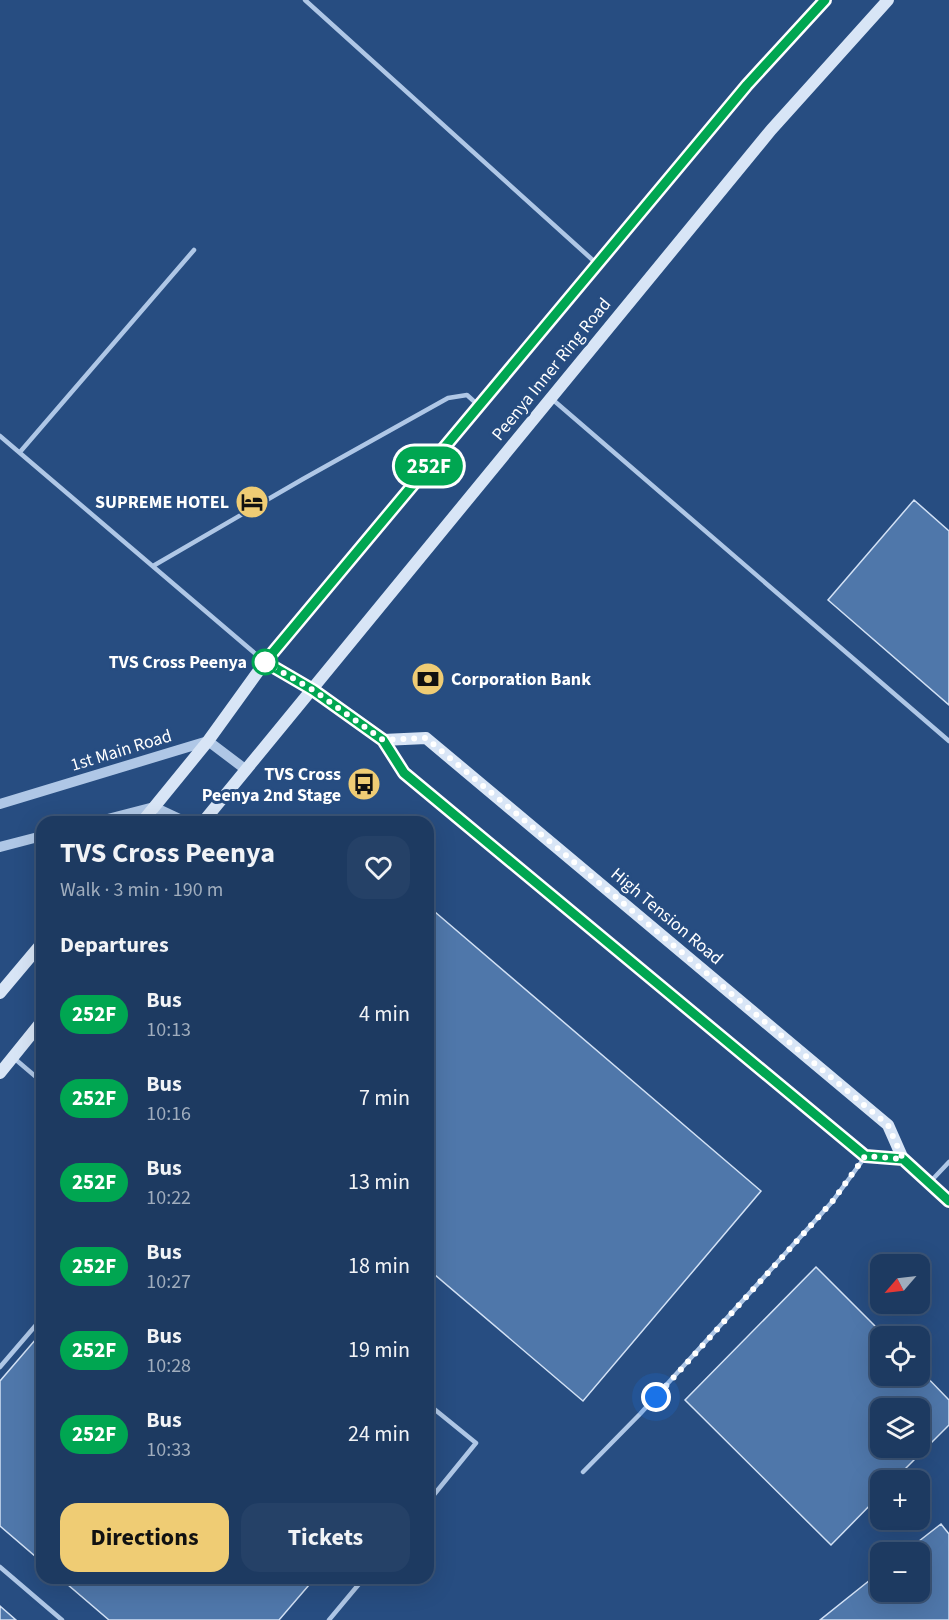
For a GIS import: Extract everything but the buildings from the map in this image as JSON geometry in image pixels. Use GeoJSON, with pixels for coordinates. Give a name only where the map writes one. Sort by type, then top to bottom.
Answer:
{"type":"FeatureCollection","features":[{"type":"Feature","properties":{"kind":"main road","name":"Peenya Inner Ring Road"},"geometry":{"type":"LineString","coordinates":[[146,816],[208,741],[265,662],[747,85],[825,0]]}},
{"type":"Feature","properties":{"kind":"main road","name":"Peenya Inner Ring Road"},"geometry":{"type":"LineString","coordinates":[[207,816],[313,690],[346,645],[771,130],[888,0]]}},
{"type":"Feature","properties":{"kind":"main road"},"geometry":{"type":"LineString","coordinates":[[265,662],[313,690],[383,740],[404,773],[865,1156],[903,1159]]}},
{"type":"Feature","properties":{"kind":"main road","name":"High Tension Road"},"geometry":{"type":"LineString","coordinates":[[383,740],[426,738],[888,1125],[903,1159],[949,1201]]}},
{"type":"Feature","properties":{"kind":"main road"},"geometry":{"type":"LineString","coordinates":[[0,993],[36,950]]}},
{"type":"Feature","properties":{"kind":"main road"},"geometry":{"type":"LineString","coordinates":[[0,1073],[36,1028]]}},
{"type":"Feature","properties":{"kind":"street"},"geometry":{"type":"LineString","coordinates":[[208,741],[245,769]]}},
{"type":"Feature","properties":{"kind":"street","name":"1st Main Road"},"geometry":{"type":"LineString","coordinates":[[0,804],[208,741]]}},
{"type":"Feature","properties":{"kind":"street"},"geometry":{"type":"LineString","coordinates":[[119,816],[154,807],[173,816]]}},
{"type":"Feature","properties":{"kind":"street"},"geometry":{"type":"LineString","coordinates":[[0,847],[36,838]]}},
{"type":"Feature","properties":{"kind":"lane"},"geometry":{"type":"LineString","coordinates":[[305,0],[598,264]]}},
{"type":"Feature","properties":{"kind":"lane"},"geometry":{"type":"LineString","coordinates":[[20,452],[194,250]]}},
{"type":"Feature","properties":{"kind":"lane"},"geometry":{"type":"LineString","coordinates":[[153,566],[303,478],[448,398],[467,395],[479,406]]}},
{"type":"Feature","properties":{"kind":"lane"},"geometry":{"type":"LineString","coordinates":[[550,397],[949,741]]}},
{"type":"Feature","properties":{"kind":"lane"},"geometry":{"type":"LineString","coordinates":[[0,436],[265,662]]}},
{"type":"Feature","properties":{"kind":"lane"},"geometry":{"type":"LineString","coordinates":[[13,1057],[36,1077]]}},
{"type":"Feature","properties":{"kind":"lane"},"geometry":{"type":"LineString","coordinates":[[583,1473],[640,1414],[832,1202],[865,1156]]}},
{"type":"Feature","properties":{"kind":"lane"},"geometry":{"type":"LineString","coordinates":[[930,1183],[949,1162]]}},
{"type":"Feature","properties":{"kind":"lane"},"geometry":{"type":"LineString","coordinates":[[0,1367],[36,1325]]}},
{"type":"Feature","properties":{"kind":"lane"},"geometry":{"type":"LineString","coordinates":[[434,1409],[476,1443],[434,1495]]}},
{"type":"Feature","properties":{"kind":"lane"},"geometry":{"type":"LineString","coordinates":[[0,1567],[62,1620]]}},
{"type":"Feature","properties":{"kind":"lane"},"geometry":{"type":"LineString","coordinates":[[329,1620],[359,1584]]}},
{"type":"Feature","properties":{"kind":"bus line","name":"252F"},"geometry":{"type":"LineString","coordinates":[[825,0],[747,85],[265,662],[313,690],[383,740],[404,773],[865,1156],[903,1159],[949,1201]]}},
{"type":"Feature","properties":{"kind":"place","name":"SUPREME HOTEL"},"geometry":{"type":"Point","coordinates":[252,502]}},
{"type":"Feature","properties":{"kind":"place","name":"TVS Cross Peenya"},"geometry":{"type":"Point","coordinates":[265,662]}},
{"type":"Feature","properties":{"kind":"place","name":"Corporation Bank"},"geometry":{"type":"Point","coordinates":[428,679]}},
{"type":"Feature","properties":{"kind":"place","name":"TVS Cross Peenya 2nd Stage"},"geometry":{"type":"Point","coordinates":[364,784]}},
{"type":"Feature","properties":{"kind":"route"},"geometry":{"type":"LineString","coordinates":[[265,662],[313,690],[383,740],[426,738],[888,1125],[903,1159],[865,1156],[832,1202],[656,1397]]}}]}
